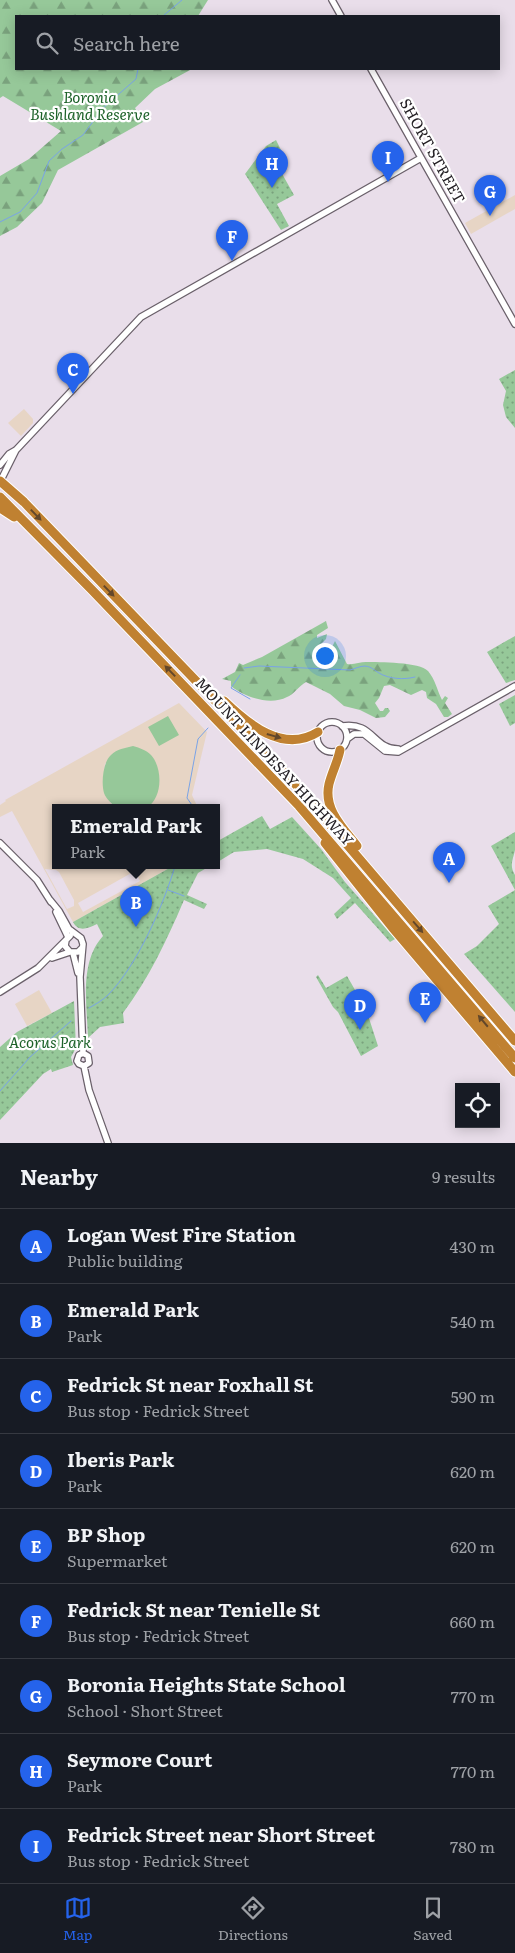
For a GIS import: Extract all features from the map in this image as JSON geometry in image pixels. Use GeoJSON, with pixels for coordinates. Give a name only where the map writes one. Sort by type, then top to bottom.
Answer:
{"type":"FeatureCollection","features":[{"type":"Feature","properties":{"kind":"highway","name":"MOUNT LINDESAY HIGHWAY"},"geometry":{"type":"LineString","coordinates":[[0,481],[24,502],[297,786],[515,1041]]}},
{"type":"Feature","properties":{"kind":"highway","name":"MOUNT LINDESAY HIGHWAY"},"geometry":{"type":"LineString","coordinates":[[0,497],[299,806],[515,1058]]}},
{"type":"Feature","properties":{"kind":"highway"},"geometry":{"type":"LineString","coordinates":[[0,508],[9,513],[34,536],[43,540]]}},
{"type":"Feature","properties":{"kind":"highway"},"geometry":{"type":"LineString","coordinates":[[201,685],[211,689],[250,724],[269,735],[301,739],[310,737],[318,732]]}},
{"type":"Feature","properties":{"kind":"highway"},"geometry":{"type":"LineString","coordinates":[[340,750],[329,787],[328,796],[331,809],[337,821],[380,876],[386,890]]}},
{"type":"Feature","properties":{"kind":"highway"},"geometry":{"type":"LineString","coordinates":[[299,806],[304,817],[342,867],[515,1072]]}},
{"type":"Feature","properties":{"kind":"street"},"geometry":{"type":"LineString","coordinates":[[332,0],[340,15]]}},
{"type":"Feature","properties":{"kind":"street","name":"SHORT STREET"},"geometry":{"type":"LineString","coordinates":[[372,70],[515,324]]}},
{"type":"Feature","properties":{"kind":"street"},"geometry":{"type":"LineString","coordinates":[[0,481],[16,450],[141,317],[422,158]]}},
{"type":"Feature","properties":{"kind":"street"},"geometry":{"type":"LineString","coordinates":[[0,465],[9,454],[16,450]]}},
{"type":"Feature","properties":{"kind":"street"},"geometry":{"type":"LineString","coordinates":[[402,749],[387,747],[362,727],[342,726],[330,722],[321,727],[318,732],[317,740],[321,748],[332,752],[340,750],[347,739],[354,734],[360,733],[367,736],[385,751],[396,752],[402,749],[515,686]]}},
{"type":"Feature","properties":{"kind":"street"},"geometry":{"type":"LineString","coordinates":[[342,726],[346,732],[347,739]]}},
{"type":"Feature","properties":{"kind":"street"},"geometry":{"type":"LineString","coordinates":[[0,843],[37,880],[69,929],[81,938],[83,946],[80,977],[83,1053]]}},
{"type":"Feature","properties":{"kind":"street"},"geometry":{"type":"LineString","coordinates":[[50,900],[67,939],[66,946],[72,953],[80,977]]}},
{"type":"Feature","properties":{"kind":"street"},"geometry":{"type":"LineString","coordinates":[[0,992],[32,974],[67,939],[76,936]]}},
{"type":"Feature","properties":{"kind":"street"},"geometry":{"type":"LineString","coordinates":[[48,960],[78,952],[83,946]]}},
{"type":"Feature","properties":{"kind":"street"},"geometry":{"type":"LineString","coordinates":[[83,1053],[90,1059],[89,1063],[84,1066]]}},
{"type":"Feature","properties":{"kind":"street"},"geometry":{"type":"LineString","coordinates":[[83,1053],[79,1055],[77,1060],[78,1064],[84,1066]]}},
{"type":"Feature","properties":{"kind":"street"},"geometry":{"type":"LineString","coordinates":[[84,1066],[91,1097],[108,1143]]}},
{"type":"Feature","properties":{"kind":"shaded area"},"geometry":{"type":"Polygon","coordinates":[[[515,195],[515,209],[471,234],[465,223],[515,195]]]}},
{"type":"Feature","properties":{"kind":"shaded area"},"geometry":{"type":"Polygon","coordinates":[[[24,409],[33,419],[33,423],[21,436],[8,423],[24,409]]]}},
{"type":"Feature","properties":{"kind":"shaded area"},"geometry":{"type":"Polygon","coordinates":[[[179,703],[207,732],[192,795],[196,804],[148,804],[105,763],[103,784],[112,804],[52,804],[52,869],[168,869],[73,922],[12,811],[0,817],[0,805],[179,703]],[[45,869],[67,909],[74,906],[74,900],[59,872],[45,869]],[[135,871],[78,903],[83,912],[140,881],[135,871]]]}},
{"type":"Feature","properties":{"kind":"shaded area"},"geometry":{"type":"Polygon","coordinates":[[[39,990],[52,1013],[27,1026],[15,1004],[39,990]]]}},
{"type":"Feature","properties":{"kind":"green space","name":"Boronia Bushland Reserve"},"geometry":{"type":"Polygon","coordinates":[[[0,0],[208,0],[199,15],[15,15],[15,70],[190,70],[155,89],[135,108],[143,122],[58,170],[42,203],[17,227],[0,236],[0,176],[29,159],[61,131],[3,96],[0,98],[0,0]]]}},
{"type":"Feature","properties":{"kind":"green space"},"geometry":{"type":"Polygon","coordinates":[[[276,140],[285,158],[276,163],[294,195],[277,204],[289,226],[281,230],[245,174],[266,146],[276,140]]]}},
{"type":"Feature","properties":{"kind":"green space"},"geometry":{"type":"Polygon","coordinates":[[[515,370],[515,428],[506,417],[503,405],[506,391],[499,379],[515,370]]]}},
{"type":"Feature","properties":{"kind":"green space"},"geometry":{"type":"Polygon","coordinates":[[[326,621],[328,628],[317,635],[317,638],[327,634],[326,639],[317,648],[321,651],[316,660],[327,657],[335,641],[347,664],[389,662],[424,668],[432,678],[442,700],[445,696],[448,698],[445,703],[452,714],[444,717],[436,704],[427,698],[426,692],[422,690],[411,695],[390,685],[384,686],[375,703],[380,711],[388,708],[390,711],[385,717],[376,718],[360,710],[344,706],[330,694],[306,682],[287,697],[273,701],[257,699],[243,694],[231,686],[231,681],[222,679],[235,672],[239,663],[243,665],[262,657],[326,621]]]}},
{"type":"Feature","properties":{"kind":"green space"},"geometry":{"type":"Polygon","coordinates":[[[515,636],[515,680],[506,683],[487,652],[515,636]]]}},
{"type":"Feature","properties":{"kind":"green space"},"geometry":{"type":"Polygon","coordinates":[[[515,695],[515,723],[510,726],[499,704],[515,695]]]}},
{"type":"Feature","properties":{"kind":"green space"},"geometry":{"type":"Polygon","coordinates":[[[168,716],[179,735],[159,746],[148,727],[168,716]]]}},
{"type":"Feature","properties":{"kind":"green space"},"geometry":{"type":"Polygon","coordinates":[[[133,746],[140,748],[151,755],[155,761],[158,768],[159,783],[156,798],[152,804],[113,804],[104,793],[104,767],[108,758],[121,749],[133,746]]]}},
{"type":"Feature","properties":{"kind":"green space"},"geometry":{"type":"Polygon","coordinates":[[[262,816],[270,829],[292,817],[321,849],[345,882],[395,939],[390,942],[355,903],[337,919],[334,914],[351,898],[333,878],[303,859],[267,849],[234,852],[220,861],[220,840],[262,816]]]}},
{"type":"Feature","properties":{"kind":"green space"},"geometry":{"type":"Polygon","coordinates":[[[515,832],[515,850],[512,865],[515,875],[515,890],[491,846],[515,832]]]}},
{"type":"Feature","properties":{"kind":"green space"},"geometry":{"type":"Polygon","coordinates":[[[168,869],[205,869],[198,873],[187,895],[207,904],[204,909],[184,900],[157,958],[123,1013],[124,1023],[100,1027],[88,1038],[87,971],[95,946],[103,936],[97,924],[81,929],[73,922],[168,869]]]}},
{"type":"Feature","properties":{"kind":"green space"},"geometry":{"type":"Polygon","coordinates":[[[515,890],[515,1012],[464,954],[477,946],[499,924],[488,906],[515,890]]]}},
{"type":"Feature","properties":{"kind":"green space"},"geometry":{"type":"Polygon","coordinates":[[[318,975],[326,988],[347,976],[366,1009],[378,1046],[361,1056],[338,1012],[333,1007],[316,977],[318,975]]]}},
{"type":"Feature","properties":{"kind":"green space","name":"Acorus Park"},"geometry":{"type":"Polygon","coordinates":[[[74,1001],[76,1048],[71,1057],[73,1065],[52,1072],[51,1069],[43,1074],[0,1120],[0,1047],[17,1032],[74,1001]]]}},
{"type":"Feature","properties":{"kind":"waterway"},"geometry":{"type":"LineString","coordinates":[[164,15],[182,0]]}},
{"type":"Feature","properties":{"kind":"waterway"},"geometry":{"type":"LineString","coordinates":[[0,222],[20,212],[37,193],[49,161],[62,149],[83,135],[103,108],[136,79],[138,70]]}},
{"type":"Feature","properties":{"kind":"waterway"},"geometry":{"type":"LineString","coordinates":[[244,668],[259,666],[350,670],[365,666],[392,678],[415,677]]}},
{"type":"Feature","properties":{"kind":"waterway"},"geometry":{"type":"LineString","coordinates":[[240,675],[231,688],[250,699]]}},
{"type":"Feature","properties":{"kind":"waterway"},"geometry":{"type":"LineString","coordinates":[[191,804],[187,798],[198,739],[208,728]]}},
{"type":"Feature","properties":{"kind":"waterway"},"geometry":{"type":"LineString","coordinates":[[89,1008],[108,995],[129,968],[157,916],[174,869]]}},
{"type":"Feature","properties":{"kind":"waterway"},"geometry":{"type":"LineString","coordinates":[[168,890],[184,896]]}},
{"type":"Feature","properties":{"kind":"waterway"},"geometry":{"type":"LineString","coordinates":[[0,1091],[30,1057],[71,1021]]}},
{"type":"Feature","properties":{"kind":"place","name":"Fedrick Street near Short Street"},"geometry":{"type":"Point","coordinates":[388,182]}},
{"type":"Feature","properties":{"kind":"place","name":"Seymore Court"},"geometry":{"type":"Point","coordinates":[272,188]}},
{"type":"Feature","properties":{"kind":"place","name":"Boronia Heights State School"},"geometry":{"type":"Point","coordinates":[490,216]}},
{"type":"Feature","properties":{"kind":"place","name":"Fedrick St near Tenielle St"},"geometry":{"type":"Point","coordinates":[232,261]}},
{"type":"Feature","properties":{"kind":"place","name":"Fedrick St near Foxhall St"},"geometry":{"type":"Point","coordinates":[73,394]}},
{"type":"Feature","properties":{"kind":"place","name":"Logan West Fire Station"},"geometry":{"type":"Point","coordinates":[449,883]}},
{"type":"Feature","properties":{"kind":"place","name":"Emerald Park"},"geometry":{"type":"Point","coordinates":[136,927]}},
{"type":"Feature","properties":{"kind":"place","name":"BP Shop"},"geometry":{"type":"Point","coordinates":[425,1023]}},
{"type":"Feature","properties":{"kind":"place","name":"Iberis Park"},"geometry":{"type":"Point","coordinates":[360,1030]}}]}
